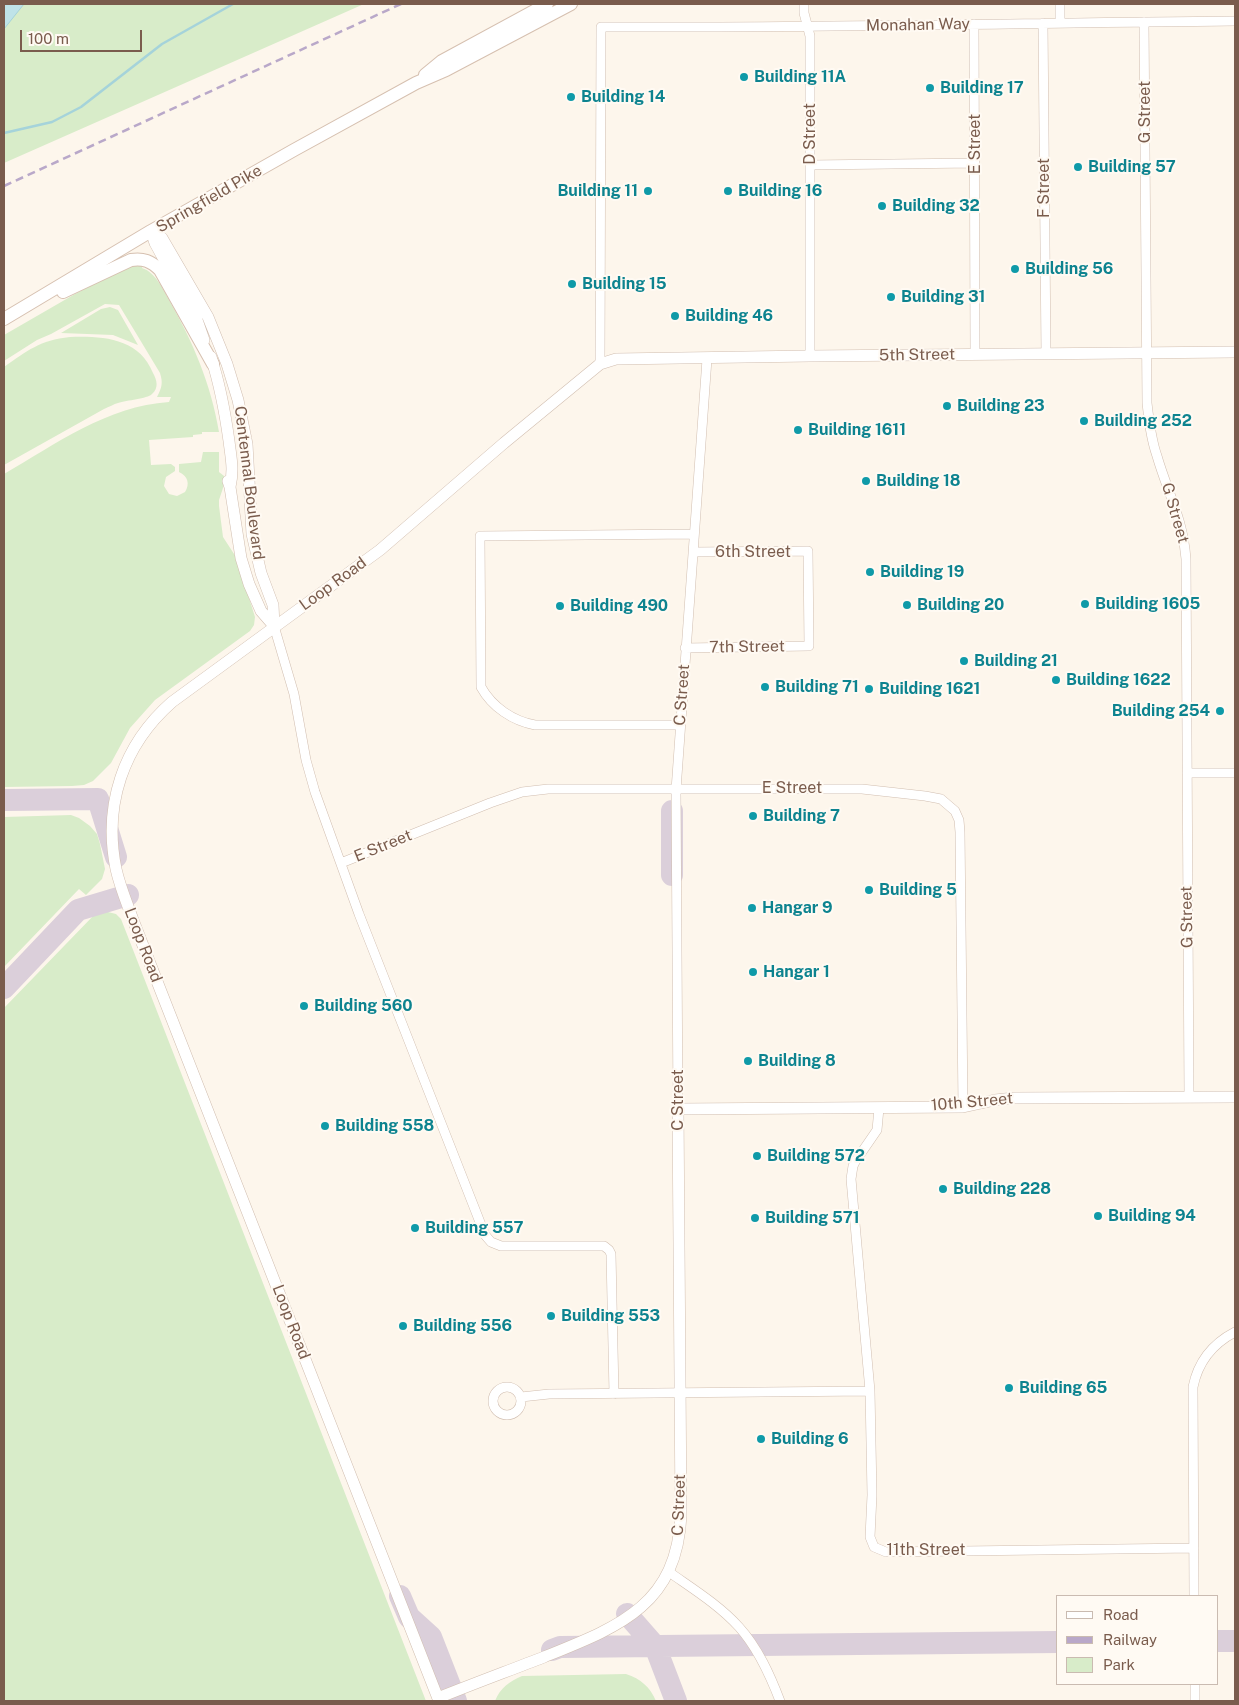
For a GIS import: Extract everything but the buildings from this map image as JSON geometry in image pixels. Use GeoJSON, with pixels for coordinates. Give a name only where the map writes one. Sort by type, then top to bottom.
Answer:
{"type":"FeatureCollection","features":[{"type":"Feature","properties":{"kind":"main road","name":"Springfield Pike"},"geometry":{"type":"LineString","coordinates":[[4,319],[151,231],[294,150],[416,83],[446,70],[552,8],[571,4]]}},
{"type":"Feature","properties":{"kind":"main road"},"geometry":{"type":"LineString","coordinates":[[4,319],[131,260],[143,259],[160,270],[213,364]]}},
{"type":"Feature","properties":{"kind":"street","name":"D Street"},"geometry":{"type":"LineString","coordinates":[[804,4],[810,36],[810,356]]}},
{"type":"Feature","properties":{"kind":"street"},"geometry":{"type":"LineString","coordinates":[[1060,4],[1060,23]]}},
{"type":"Feature","properties":{"kind":"street","name":"Monahan Way"},"geometry":{"type":"LineString","coordinates":[[600,364],[601,27],[808,27],[1235,21]]}},
{"type":"Feature","properties":{"kind":"street","name":"G Street"},"geometry":{"type":"LineString","coordinates":[[1144,22],[1147,403],[1152,437],[1159,463],[1177,509],[1185,549],[1189,1097]]}},
{"type":"Feature","properties":{"kind":"street","name":"F Street"},"geometry":{"type":"LineString","coordinates":[[1043,23],[1046,354]]}},
{"type":"Feature","properties":{"kind":"street","name":"E Street"},"geometry":{"type":"LineString","coordinates":[[974,24],[975,354]]}},
{"type":"Feature","properties":{"kind":"street"},"geometry":{"type":"LineString","coordinates":[[810,165],[975,163]]}},
{"type":"Feature","properties":{"kind":"street","name":"Centennal Boulevard"},"geometry":{"type":"LineString","coordinates":[[151,231],[155,243],[197,320],[213,364],[225,409],[230,445],[226,455],[226,478],[230,487],[236,533],[244,566],[261,611],[274,626]]}},
{"type":"Feature","properties":{"kind":"street","name":"Centennal Boulevard"},"geometry":{"type":"LineString","coordinates":[[151,231],[162,238],[203,310],[232,376],[247,444],[252,534],[261,573],[273,605],[274,626]]}},
{"type":"Feature","properties":{"kind":"street","name":"5th Street"},"geometry":{"type":"LineString","coordinates":[[600,364],[616,359],[1235,352]]}},
{"type":"Feature","properties":{"kind":"street","name":"C Street"},"geometry":{"type":"LineString","coordinates":[[438,1700],[568,1647],[629,1617],[646,1604],[656,1592],[669,1572],[676,1554],[680,1528],[680,1392],[676,790],[707,358]]}},
{"type":"Feature","properties":{"kind":"street","name":"Loop Road"},"geometry":{"type":"LineString","coordinates":[[438,1700],[133,920],[116,867],[112,839],[113,817],[116,795],[124,768],[140,737],[172,702],[396,537],[504,443],[600,364]]}},
{"type":"Feature","properties":{"kind":"street"},"geometry":{"type":"LineString","coordinates":[[680,725],[535,725],[517,720],[494,705],[487,698],[481,687],[480,536],[694,534]]}},
{"type":"Feature","properties":{"kind":"street","name":"6th Street"},"geometry":{"type":"LineString","coordinates":[[693,552],[808,551],[809,646]]}},
{"type":"Feature","properties":{"kind":"street"},"geometry":{"type":"LineString","coordinates":[[274,626],[294,694],[309,774],[360,914],[487,1239],[495,1244],[506,1246],[604,1246],[611,1254],[614,1394]]}},
{"type":"Feature","properties":{"kind":"street","name":"7th Street"},"geometry":{"type":"LineString","coordinates":[[685,648],[809,646]]}},
{"type":"Feature","properties":{"kind":"street"},"geometry":{"type":"LineString","coordinates":[[1186,773],[1235,772]]}},
{"type":"Feature","properties":{"kind":"street","name":"E Street"},"geometry":{"type":"LineString","coordinates":[[341,863],[490,803],[522,792],[548,789],[826,788],[862,789],[941,799],[952,806],[957,815],[960,832],[963,1107]]}},
{"type":"Feature","properties":{"kind":"street","name":"10th Street"},"geometry":{"type":"LineString","coordinates":[[678,1109],[963,1107],[1014,1098],[1235,1096]]}},
{"type":"Feature","properties":{"kind":"street","name":"11th Street"},"geometry":{"type":"LineString","coordinates":[[879,1108],[876,1130],[855,1162],[851,1179],[870,1391],[872,1495],[870,1537],[872,1544],[877,1549],[886,1552],[1194,1548]]}},
{"type":"Feature","properties":{"kind":"street"},"geometry":{"type":"LineString","coordinates":[[1194,1595],[1193,1396],[1195,1380],[1201,1362],[1207,1354],[1215,1345],[1235,1332]]}},
{"type":"Feature","properties":{"kind":"street"},"geometry":{"type":"LineString","coordinates":[[521,1397],[543,1394],[870,1391]]}},
{"type":"Feature","properties":{"kind":"street"},"geometry":{"type":"LineString","coordinates":[[669,1572],[718,1607],[738,1626],[753,1645],[765,1666],[780,1701]]}},
{"type":"Feature","properties":{"kind":"street"},"geometry":{"type":"LineString","coordinates":[[1195,1685],[1196,1701]]}},
{"type":"Feature","properties":{"kind":"green space"},"geometry":{"type":"Polygon","coordinates":[[[4,4],[364,4],[4,163],[4,4]]]}},
{"type":"Feature","properties":{"kind":"green space"},"geometry":{"type":"Polygon","coordinates":[[[143,264],[142,268],[151,273],[161,286],[193,348],[206,380],[219,432],[202,432],[202,434],[193,435],[193,437],[149,440],[151,465],[171,464],[175,467],[175,471],[166,477],[164,486],[169,494],[177,496],[185,492],[188,483],[186,478],[179,472],[179,464],[201,462],[203,452],[219,452],[219,472],[224,476],[219,500],[223,537],[236,557],[255,617],[254,625],[250,631],[155,700],[130,728],[111,763],[93,781],[84,785],[72,786],[4,787],[4,474],[83,428],[124,411],[146,405],[169,402],[171,397],[157,397],[162,385],[160,373],[119,305],[105,304],[37,340],[4,361],[4,335],[75,294],[129,266],[143,264]]]}},
{"type":"Feature","properties":{"kind":"green space"},"geometry":{"type":"Polygon","coordinates":[[[110,307],[118,310],[138,345],[113,335],[61,333],[101,309],[110,307]]]}},
{"type":"Feature","properties":{"kind":"green space"},"geometry":{"type":"Polygon","coordinates":[[[59,338],[107,339],[129,346],[139,352],[147,361],[156,378],[156,389],[149,396],[118,403],[104,409],[4,465],[4,367],[27,351],[42,344],[59,338]]]}},
{"type":"Feature","properties":{"kind":"green space"},"geometry":{"type":"Polygon","coordinates":[[[71,815],[90,826],[97,834],[105,869],[102,879],[86,895],[79,889],[4,967],[4,817],[71,815]]]}},
{"type":"Feature","properties":{"kind":"green space"},"geometry":{"type":"Polygon","coordinates":[[[104,911],[116,914],[121,919],[426,1701],[4,1701],[4,1008],[95,914],[104,911]]]}},
{"type":"Feature","properties":{"kind":"green space"},"geometry":{"type":"Polygon","coordinates":[[[626,1674],[644,1684],[656,1701],[495,1701],[506,1685],[522,1676],[626,1674]]]}},
{"type":"Feature","properties":{"kind":"water"},"geometry":{"type":"Polygon","coordinates":[[[4,4],[24,4],[4,29],[4,4]]]}},
{"type":"Feature","properties":{"kind":"waterway"},"geometry":{"type":"LineString","coordinates":[[4,133],[52,122],[81,107],[162,44],[233,4]]}},
{"type":"Feature","properties":{"kind":"taxiway"},"geometry":{"type":"LineString","coordinates":[[4,800],[98,799],[116,857]]}},
{"type":"Feature","properties":{"kind":"taxiway"},"geometry":{"type":"LineString","coordinates":[[672,811],[672,875]]}},
{"type":"Feature","properties":{"kind":"taxiway"},"geometry":{"type":"LineString","coordinates":[[4,988],[78,910],[128,895]]}},
{"type":"Feature","properties":{"kind":"taxiway"},"geometry":{"type":"LineString","coordinates":[[400,1596],[409,1617],[431,1637],[456,1701]]}},
{"type":"Feature","properties":{"kind":"taxiway"},"geometry":{"type":"LineString","coordinates":[[627,1614],[655,1646],[676,1701]]}},
{"type":"Feature","properties":{"kind":"taxiway"},"geometry":{"type":"LineString","coordinates":[[1219,1641],[1235,1641]]}},
{"type":"Feature","properties":{"kind":"taxiway"},"geometry":{"type":"LineString","coordinates":[[552,1650],[560,1647],[1056,1642]]}},
{"type":"Feature","properties":{"kind":"railway"},"geometry":{"type":"LineString","coordinates":[[4,186],[401,4]]}},
{"type":"Feature","properties":{"kind":"place","name":"Building 11A"},"geometry":{"type":"Point","coordinates":[744,77]}},
{"type":"Feature","properties":{"kind":"place","name":"Building 17"},"geometry":{"type":"Point","coordinates":[930,88]}},
{"type":"Feature","properties":{"kind":"place","name":"Building 14"},"geometry":{"type":"Point","coordinates":[571,97]}},
{"type":"Feature","properties":{"kind":"place","name":"Building 57"},"geometry":{"type":"Point","coordinates":[1078,167]}},
{"type":"Feature","properties":{"kind":"place","name":"Building 11"},"geometry":{"type":"Point","coordinates":[648,191]}},
{"type":"Feature","properties":{"kind":"place","name":"Building 16"},"geometry":{"type":"Point","coordinates":[728,191]}},
{"type":"Feature","properties":{"kind":"place","name":"Building 32"},"geometry":{"type":"Point","coordinates":[882,206]}},
{"type":"Feature","properties":{"kind":"place","name":"Building 56"},"geometry":{"type":"Point","coordinates":[1015,269]}},
{"type":"Feature","properties":{"kind":"place","name":"Building 15"},"geometry":{"type":"Point","coordinates":[572,284]}},
{"type":"Feature","properties":{"kind":"place","name":"Building 31"},"geometry":{"type":"Point","coordinates":[891,297]}},
{"type":"Feature","properties":{"kind":"place","name":"Building 46"},"geometry":{"type":"Point","coordinates":[675,316]}},
{"type":"Feature","properties":{"kind":"place","name":"Building 23"},"geometry":{"type":"Point","coordinates":[947,406]}},
{"type":"Feature","properties":{"kind":"place","name":"Building 252"},"geometry":{"type":"Point","coordinates":[1084,421]}},
{"type":"Feature","properties":{"kind":"place","name":"Building 1611"},"geometry":{"type":"Point","coordinates":[798,430]}},
{"type":"Feature","properties":{"kind":"place","name":"Building 18"},"geometry":{"type":"Point","coordinates":[866,481]}},
{"type":"Feature","properties":{"kind":"place","name":"Building 19"},"geometry":{"type":"Point","coordinates":[870,572]}},
{"type":"Feature","properties":{"kind":"place","name":"Building 1605"},"geometry":{"type":"Point","coordinates":[1085,604]}},
{"type":"Feature","properties":{"kind":"place","name":"Building 20"},"geometry":{"type":"Point","coordinates":[907,605]}},
{"type":"Feature","properties":{"kind":"place","name":"Building 490"},"geometry":{"type":"Point","coordinates":[560,606]}},
{"type":"Feature","properties":{"kind":"place","name":"Building 21"},"geometry":{"type":"Point","coordinates":[964,661]}},
{"type":"Feature","properties":{"kind":"place","name":"Building 1622"},"geometry":{"type":"Point","coordinates":[1056,680]}},
{"type":"Feature","properties":{"kind":"place","name":"Building 71"},"geometry":{"type":"Point","coordinates":[765,687]}},
{"type":"Feature","properties":{"kind":"place","name":"Building 1621"},"geometry":{"type":"Point","coordinates":[869,689]}},
{"type":"Feature","properties":{"kind":"place","name":"Building 254"},"geometry":{"type":"Point","coordinates":[1220,711]}},
{"type":"Feature","properties":{"kind":"place","name":"Building 7"},"geometry":{"type":"Point","coordinates":[753,816]}},
{"type":"Feature","properties":{"kind":"place","name":"Building 5"},"geometry":{"type":"Point","coordinates":[869,890]}},
{"type":"Feature","properties":{"kind":"place","name":"Hangar 9"},"geometry":{"type":"Point","coordinates":[752,908]}},
{"type":"Feature","properties":{"kind":"place","name":"Hangar 1"},"geometry":{"type":"Point","coordinates":[753,972]}},
{"type":"Feature","properties":{"kind":"place","name":"Building 560"},"geometry":{"type":"Point","coordinates":[304,1006]}},
{"type":"Feature","properties":{"kind":"place","name":"Building 8"},"geometry":{"type":"Point","coordinates":[748,1061]}},
{"type":"Feature","properties":{"kind":"place","name":"Building 558"},"geometry":{"type":"Point","coordinates":[325,1126]}},
{"type":"Feature","properties":{"kind":"place","name":"Building 572"},"geometry":{"type":"Point","coordinates":[757,1156]}},
{"type":"Feature","properties":{"kind":"place","name":"Building 228"},"geometry":{"type":"Point","coordinates":[943,1189]}},
{"type":"Feature","properties":{"kind":"place","name":"Building 94"},"geometry":{"type":"Point","coordinates":[1098,1216]}},
{"type":"Feature","properties":{"kind":"place","name":"Building 571"},"geometry":{"type":"Point","coordinates":[755,1218]}},
{"type":"Feature","properties":{"kind":"place","name":"Building 557"},"geometry":{"type":"Point","coordinates":[415,1228]}},
{"type":"Feature","properties":{"kind":"place","name":"Building 553"},"geometry":{"type":"Point","coordinates":[551,1316]}},
{"type":"Feature","properties":{"kind":"place","name":"Building 556"},"geometry":{"type":"Point","coordinates":[403,1326]}},
{"type":"Feature","properties":{"kind":"place","name":"Building 65"},"geometry":{"type":"Point","coordinates":[1009,1388]}},
{"type":"Feature","properties":{"kind":"place","name":"Building 6"},"geometry":{"type":"Point","coordinates":[761,1439]}}]}
